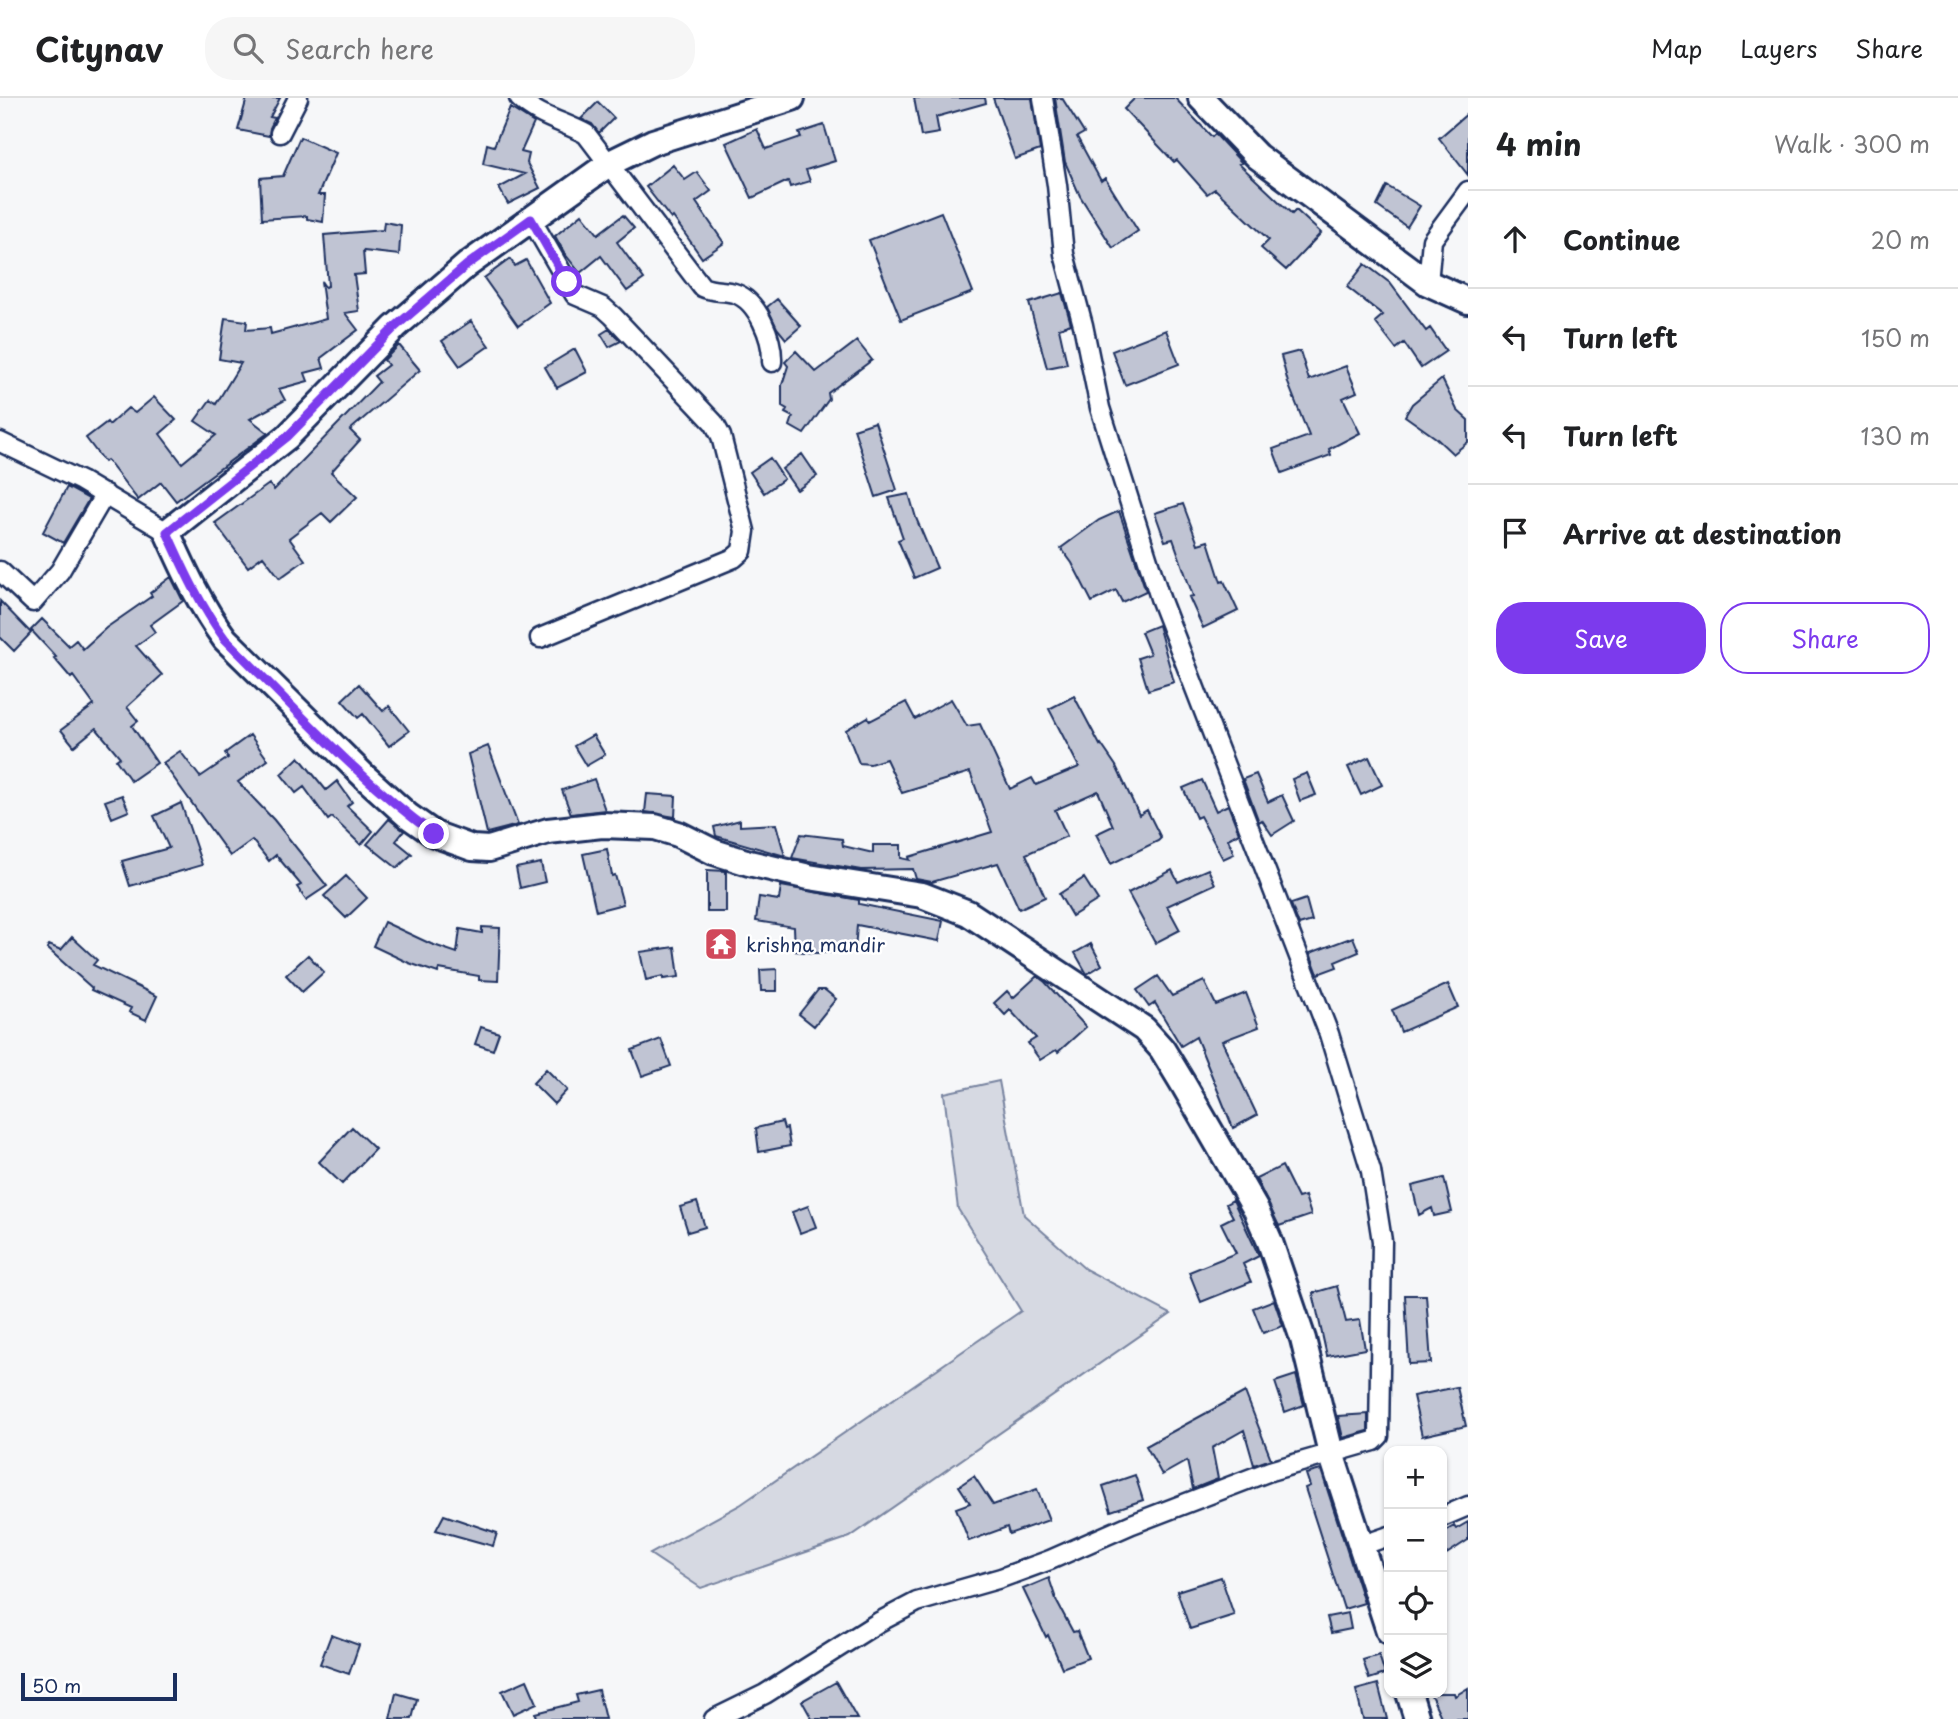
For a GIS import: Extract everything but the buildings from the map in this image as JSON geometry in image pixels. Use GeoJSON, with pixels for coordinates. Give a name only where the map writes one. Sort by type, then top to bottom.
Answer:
{"type":"FeatureCollection","features":[{"type":"Feature","properties":{"kind":"street"},"geometry":{"type":"LineString","coordinates":[[280,133],[298,98]]}},
{"type":"Feature","properties":{"kind":"street"},"geometry":{"type":"LineString","coordinates":[[519,98],[530,109],[566,122],[586,134],[702,287],[714,292],[734,293],[752,307],[770,338],[772,362]]}},
{"type":"Feature","properties":{"kind":"street"},"geometry":{"type":"LineString","coordinates":[[167,532],[287,437],[395,327],[467,265],[610,163],[653,142],[792,98]]}},
{"type":"Feature","properties":{"kind":"street"},"geometry":{"type":"LineString","coordinates":[[714,1719],[765,1693],[879,1622],[917,1602],[1001,1578],[1171,1509],[1278,1469],[1374,1441],[1379,1436],[1382,1241],[1371,1171],[1329,1034],[1160,598],[1100,408],[1083,325],[1064,254],[1057,185],[1043,98]]}},
{"type":"Feature","properties":{"kind":"street"},"geometry":{"type":"LineString","coordinates":[[1201,98],[1257,156],[1427,283],[1468,301]]}},
{"type":"Feature","properties":{"kind":"street"},"geometry":{"type":"LineString","coordinates":[[1427,283],[1432,240],[1468,191]]}},
{"type":"Feature","properties":{"kind":"street"},"geometry":{"type":"LineString","coordinates":[[531,219],[575,295],[603,307],[715,423],[722,436],[745,531],[742,551],[734,558],[540,638]]}},
{"type":"Feature","properties":{"kind":"street"},"geometry":{"type":"LineString","coordinates":[[0,442],[105,494],[167,532],[192,589],[225,639],[366,778],[407,815],[434,834],[472,848],[489,849],[548,831],[602,825],[654,827],[678,834],[714,852],[749,863],[808,877],[922,895],[968,913],[1144,1029],[1162,1049],[1182,1082],[1256,1210],[1270,1242],[1300,1329],[1331,1453],[1384,1616]]}},
{"type":"Feature","properties":{"kind":"street"},"geometry":{"type":"LineString","coordinates":[[0,571],[33,602],[60,571],[105,494]]}},
{"type":"Feature","properties":{"kind":"street"},"geometry":{"type":"LineString","coordinates":[[1447,1515],[1468,1506]]}},
{"type":"Feature","properties":{"kind":"street"},"geometry":{"type":"LineString","coordinates":[[1360,1546],[1384,1538]]}},
{"type":"Feature","properties":{"kind":"street"},"geometry":{"type":"LineString","coordinates":[[1411,1698],[1417,1719]]}},
{"type":"Feature","properties":{"kind":"shaded area"},"geometry":{"type":"Polygon","coordinates":[[[999,1081],[1024,1215],[1085,1269],[1171,1314],[850,1537],[701,1588],[650,1554],[740,1505],[1021,1311],[958,1209],[944,1093],[999,1081]]]}},
{"type":"Feature","properties":{"kind":"place","name":"krishna mandir"},"geometry":{"type":"Point","coordinates":[721,944]}},
{"type":"Feature","properties":{"kind":"route"},"geometry":{"type":"LineString","coordinates":[[434,834],[407,815],[366,778],[225,639],[192,589],[167,532],[287,437],[395,327],[467,265],[531,219],[567,282]]}}]}
